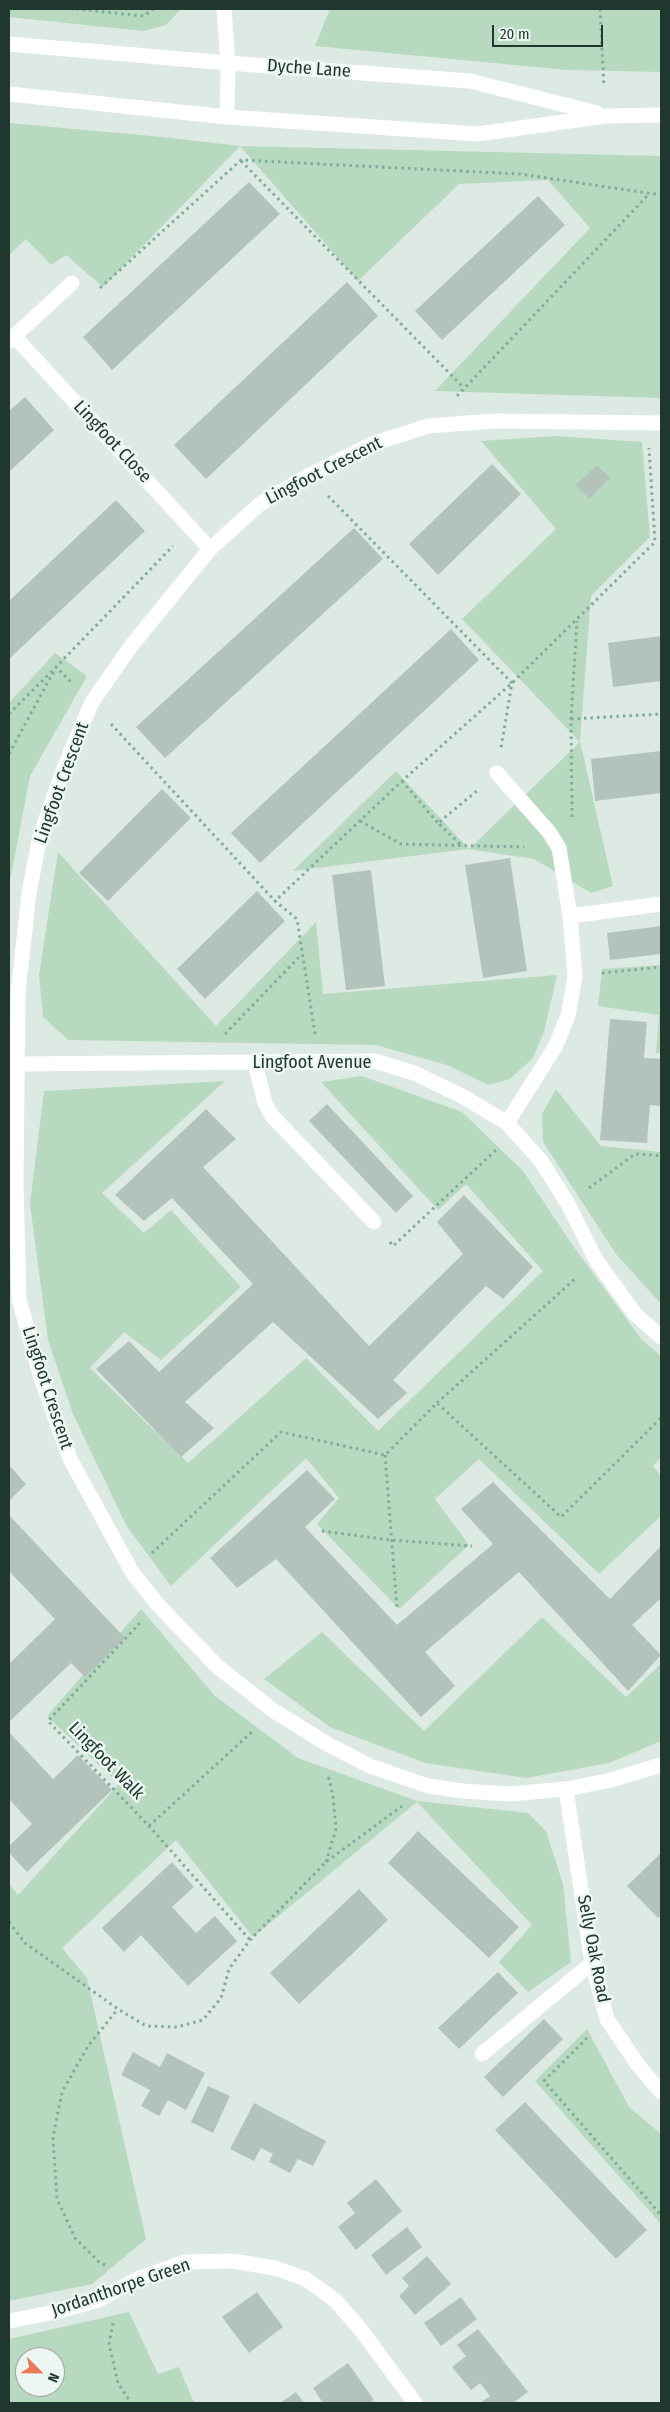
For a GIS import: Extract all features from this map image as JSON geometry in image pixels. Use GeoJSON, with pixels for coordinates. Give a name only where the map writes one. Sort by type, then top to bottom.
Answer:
{"type":"FeatureCollection","features":[{"type":"Feature","properties":{"kind":"street"},"geometry":{"type":"LineString","coordinates":[[224,9],[228,64],[227,117]]}},
{"type":"Feature","properties":{"kind":"street","name":"Dyche Lane"},"geometry":{"type":"LineString","coordinates":[[9,44],[228,64],[470,81],[605,116]]}},
{"type":"Feature","properties":{"kind":"street","name":"Dyche Lane"},"geometry":{"type":"LineString","coordinates":[[9,94],[227,117],[478,134],[605,116],[661,115]]}},
{"type":"Feature","properties":{"kind":"street","name":"Lingfoot Close"},"geometry":{"type":"LineString","coordinates":[[72,284],[11,338],[210,549]]}},
{"type":"Feature","properties":{"kind":"street","name":"Lingfoot Crescent"},"geometry":{"type":"LineString","coordinates":[[654,423],[493,421],[428,426],[372,444],[308,476],[260,504],[210,549],[131,646],[92,702],[64,768],[40,836],[29,893],[18,993],[16,1185],[20,1299],[41,1378],[70,1459],[132,1572],[158,1605],[218,1667],[274,1711],[320,1740],[370,1766],[428,1786],[463,1791],[510,1794],[566,1789],[611,1780],[661,1764]]}},
{"type":"Feature","properties":{"kind":"street"},"geometry":{"type":"LineString","coordinates":[[497,773],[549,832],[559,848],[570,916],[575,976],[568,1016],[555,1047],[511,1128]]}},
{"type":"Feature","properties":{"kind":"street"},"geometry":{"type":"LineString","coordinates":[[570,916],[661,904]]}},
{"type":"Feature","properties":{"kind":"street","name":"Lingfoot Avenue"},"geometry":{"type":"LineString","coordinates":[[16,1064],[319,1063],[375,1061],[414,1073],[462,1096],[511,1128],[541,1161],[568,1204],[596,1260],[635,1314],[661,1336]]}},
{"type":"Feature","properties":{"kind":"street"},"geometry":{"type":"LineString","coordinates":[[255,1063],[265,1103],[272,1116],[374,1222]]}},
{"type":"Feature","properties":{"kind":"street","name":"Selly Oak Road"},"geometry":{"type":"LineString","coordinates":[[566,1789],[592,1963],[607,2019],[638,2065],[661,2092]]}},
{"type":"Feature","properties":{"kind":"street"},"geometry":{"type":"LineString","coordinates":[[482,2054],[592,1963]]}},
{"type":"Feature","properties":{"kind":"street","name":"Jordanthorpe Green"},"geometry":{"type":"LineString","coordinates":[[9,2321],[50,2313],[96,2300],[140,2278],[185,2262],[234,2261],[275,2268],[306,2279],[336,2302],[361,2330],[415,2403]]}},
{"type":"Feature","properties":{"kind":"path"},"geometry":{"type":"LineString","coordinates":[[76,9],[144,16],[153,9]]}},
{"type":"Feature","properties":{"kind":"path"},"geometry":{"type":"LineString","coordinates":[[600,9],[605,116]]}},
{"type":"Feature","properties":{"kind":"path"},"geometry":{"type":"LineString","coordinates":[[241,160],[464,388]]}},
{"type":"Feature","properties":{"kind":"path"},"geometry":{"type":"LineString","coordinates":[[72,284],[92,294],[241,160],[520,174],[661,195]]}},
{"type":"Feature","properties":{"kind":"path"},"geometry":{"type":"LineString","coordinates":[[428,426],[650,194]]}},
{"type":"Feature","properties":{"kind":"path"},"geometry":{"type":"LineString","coordinates":[[275,901],[402,781],[512,684],[655,542],[654,423]]}},
{"type":"Feature","properties":{"kind":"path"},"geometry":{"type":"LineString","coordinates":[[308,476],[512,684]]}},
{"type":"Feature","properties":{"kind":"path"},"geometry":{"type":"LineString","coordinates":[[9,714],[190,528]]}},
{"type":"Feature","properties":{"kind":"path"},"geometry":{"type":"LineString","coordinates":[[360,821],[401,844],[559,848],[572,836],[571,719],[577,621]]}},
{"type":"Feature","properties":{"kind":"path"},"geometry":{"type":"LineString","coordinates":[[56,667],[92,702],[275,901],[297,919],[319,1063]]}},
{"type":"Feature","properties":{"kind":"path"},"geometry":{"type":"LineString","coordinates":[[9,754],[56,667]]}},
{"type":"Feature","properties":{"kind":"path"},"geometry":{"type":"LineString","coordinates":[[438,823],[497,773],[512,684]]}},
{"type":"Feature","properties":{"kind":"path"},"geometry":{"type":"LineString","coordinates":[[571,719],[661,714]]}},
{"type":"Feature","properties":{"kind":"path"},"geometry":{"type":"LineString","coordinates":[[402,781],[438,823],[460,844]]}},
{"type":"Feature","properties":{"kind":"path"},"geometry":{"type":"LineString","coordinates":[[196,1064],[302,954]]}},
{"type":"Feature","properties":{"kind":"path"},"geometry":{"type":"LineString","coordinates":[[575,976],[661,967]]}},
{"type":"Feature","properties":{"kind":"path"},"geometry":{"type":"LineString","coordinates":[[374,1222],[393,1246],[511,1128]]}},
{"type":"Feature","properties":{"kind":"path"},"geometry":{"type":"LineString","coordinates":[[568,1204],[635,1154],[661,1156]]}},
{"type":"Feature","properties":{"kind":"path"},"geometry":{"type":"LineString","coordinates":[[397,1608],[390,1540],[385,1455],[437,1403],[596,1260]]}},
{"type":"Feature","properties":{"kind":"path"},"geometry":{"type":"LineString","coordinates":[[437,1403],[561,1517],[661,1418]]}},
{"type":"Feature","properties":{"kind":"path"},"geometry":{"type":"LineString","coordinates":[[132,1572],[281,1432],[385,1455]]}},
{"type":"Feature","properties":{"kind":"path"},"geometry":{"type":"LineString","coordinates":[[322,1531],[390,1540],[472,1546]]}},
{"type":"Feature","properties":{"kind":"path","name":"Lingfoot Walk"},"geometry":{"type":"LineString","coordinates":[[158,1605],[48,1721],[149,1826],[250,1940]]}},
{"type":"Feature","properties":{"kind":"path"},"geometry":{"type":"LineString","coordinates":[[149,1826],[274,1711]]}},
{"type":"Feature","properties":{"kind":"path"},"geometry":{"type":"LineString","coordinates":[[320,1740],[334,1796],[336,1829],[326,1862]]}},
{"type":"Feature","properties":{"kind":"path"},"geometry":{"type":"LineString","coordinates":[[9,1922],[25,1943],[118,2009],[146,2026],[177,2027],[203,2020],[221,1998],[229,1969],[250,1940],[326,1862],[428,1786]]}},
{"type":"Feature","properties":{"kind":"path"},"geometry":{"type":"LineString","coordinates":[[118,2009],[88,2046],[62,2092],[53,2137],[56,2199],[75,2238],[100,2263],[140,2278]]}},
{"type":"Feature","properties":{"kind":"path"},"geometry":{"type":"LineString","coordinates":[[607,2019],[544,2081],[661,2215]]}},
{"type":"Feature","properties":{"kind":"path"},"geometry":{"type":"LineString","coordinates":[[114,2319],[109,2344],[118,2383],[131,2403]]}},
{"type":"Feature","properties":{"kind":"green space"},"geometry":{"type":"Polygon","coordinates":[[[9,9],[181,9],[166,25],[143,31],[9,17],[9,9]]]}},
{"type":"Feature","properties":{"kind":"green space"},"geometry":{"type":"Polygon","coordinates":[[[330,9],[661,9],[661,72],[567,70],[315,46],[330,9]]]}},
{"type":"Feature","properties":{"kind":"green space"},"geometry":{"type":"Polygon","coordinates":[[[9,123],[240,146],[103,287],[66,255],[51,265],[26,239],[9,255],[9,123]]]}},
{"type":"Feature","properties":{"kind":"green space"},"geometry":{"type":"Polygon","coordinates":[[[240,146],[661,156],[661,398],[435,391],[590,228],[548,180],[459,184],[358,281],[240,146]]]}},
{"type":"Feature","properties":{"kind":"green space"},"geometry":{"type":"Polygon","coordinates":[[[556,436],[642,442],[650,537],[591,596],[580,741],[613,886],[591,893],[534,859],[468,849],[293,871],[396,771],[469,849],[580,742],[462,619],[556,529],[481,441],[556,436]]]}},
{"type":"Feature","properties":{"kind":"green space"},"geometry":{"type":"Polygon","coordinates":[[[55,653],[87,676],[30,776],[9,886],[9,703],[55,653]]]}},
{"type":"Feature","properties":{"kind":"green space"},"geometry":{"type":"Polygon","coordinates":[[[58,852],[216,1026],[316,922],[323,994],[557,975],[544,1032],[533,1058],[510,1079],[488,1085],[447,1065],[376,1045],[68,1040],[43,1017],[39,975],[58,852]]]}},
{"type":"Feature","properties":{"kind":"green space"},"geometry":{"type":"Polygon","coordinates":[[[661,965],[661,1053],[656,1053],[659,1015],[598,1006],[602,969],[661,965]]]}},
{"type":"Feature","properties":{"kind":"green space"},"geometry":{"type":"Polygon","coordinates":[[[362,1076],[462,1112],[523,1171],[573,1246],[642,1340],[661,1356],[661,1457],[653,1466],[661,1476],[661,1516],[599,1574],[479,1459],[435,1499],[469,1545],[399,1609],[317,1524],[339,1498],[306,1458],[171,1586],[126,1525],[73,1414],[48,1340],[30,1204],[44,1091],[225,1081],[102,1193],[144,1233],[171,1210],[241,1287],[161,1360],[124,1332],[90,1368],[188,1463],[306,1358],[378,1431],[543,1271],[466,1184],[438,1210],[321,1082],[362,1076]]]}},
{"type":"Feature","properties":{"kind":"green space"},"geometry":{"type":"Polygon","coordinates":[[[556,1089],[601,1146],[661,1152],[661,1304],[616,1254],[543,1142],[542,1114],[556,1089]]]}},
{"type":"Feature","properties":{"kind":"green space"},"geometry":{"type":"Polygon","coordinates":[[[141,1609],[215,1696],[298,1758],[417,1801],[528,1813],[546,1831],[563,1884],[571,1962],[528,1992],[499,1962],[532,1925],[417,1802],[253,1937],[176,1840],[62,1948],[87,1978],[146,2239],[92,2284],[9,2301],[9,1884],[18,1895],[119,1784],[47,1716],[141,1609]]]}},
{"type":"Feature","properties":{"kind":"green space"},"geometry":{"type":"Polygon","coordinates":[[[542,1617],[626,1697],[661,1664],[661,1741],[609,1763],[526,1778],[425,1763],[330,1727],[264,1679],[322,1632],[424,1731],[542,1617]]]}},
{"type":"Feature","properties":{"kind":"green space"},"geometry":{"type":"Polygon","coordinates":[[[587,2029],[629,2107],[661,2134],[661,2224],[535,2081],[587,2029]]]}},
{"type":"Feature","properties":{"kind":"green space"},"geometry":{"type":"Polygon","coordinates":[[[129,2312],[158,2374],[179,2367],[194,2403],[9,2403],[9,2339],[129,2312]]]}},
{"type":"Feature","properties":{"kind":"building"},"geometry":{"type":"Polygon","coordinates":[[[249,182],[280,214],[112,370],[83,337],[249,182]]]}},
{"type":"Feature","properties":{"kind":"building"},"geometry":{"type":"Polygon","coordinates":[[[538,196],[565,225],[442,340],[415,311],[538,196]]]}},
{"type":"Feature","properties":{"kind":"building"},"geometry":{"type":"Polygon","coordinates":[[[347,282],[378,316],[206,479],[174,445],[347,282]]]}},
{"type":"Feature","properties":{"kind":"building"},"geometry":{"type":"Polygon","coordinates":[[[25,397],[54,430],[9,472],[9,411],[25,397]]]}},
{"type":"Feature","properties":{"kind":"building"},"geometry":{"type":"Polygon","coordinates":[[[492,464],[521,494],[438,575],[409,544],[492,464]]]}},
{"type":"Feature","properties":{"kind":"building"},"geometry":{"type":"Polygon","coordinates":[[[597,465],[610,478],[589,499],[576,485],[597,465]]]}},
{"type":"Feature","properties":{"kind":"building"},"geometry":{"type":"Polygon","coordinates":[[[116,500],[145,531],[9,659],[9,601],[116,500]]]}},
{"type":"Feature","properties":{"kind":"building"},"geometry":{"type":"Polygon","coordinates":[[[354,528],[383,559],[165,758],[136,727],[354,528]]]}},
{"type":"Feature","properties":{"kind":"building"},"geometry":{"type":"Polygon","coordinates":[[[451,629],[479,660],[260,863],[231,833],[451,629]]]}},
{"type":"Feature","properties":{"kind":"building"},"geometry":{"type":"Polygon","coordinates":[[[661,636],[661,681],[613,687],[608,643],[661,636]]]}},
{"type":"Feature","properties":{"kind":"building"},"geometry":{"type":"Polygon","coordinates":[[[661,751],[661,793],[595,801],[591,759],[661,751]]]}},
{"type":"Feature","properties":{"kind":"building"},"geometry":{"type":"Polygon","coordinates":[[[162,789],[191,818],[108,901],[79,873],[162,789]]]}},
{"type":"Feature","properties":{"kind":"building"},"geometry":{"type":"Polygon","coordinates":[[[510,858],[527,971],[483,978],[465,865],[510,858]]]}},
{"type":"Feature","properties":{"kind":"building"},"geometry":{"type":"Polygon","coordinates":[[[371,870],[385,986],[346,990],[332,875],[371,870]]]}},
{"type":"Feature","properties":{"kind":"building"},"geometry":{"type":"Polygon","coordinates":[[[257,891],[285,921],[205,999],[177,969],[257,891]]]}},
{"type":"Feature","properties":{"kind":"building"},"geometry":{"type":"Polygon","coordinates":[[[661,926],[661,954],[610,960],[607,933],[661,926]]]}},
{"type":"Feature","properties":{"kind":"building"},"geometry":{"type":"Polygon","coordinates":[[[610,1019],[647,1022],[644,1058],[661,1059],[661,1106],[650,1105],[647,1143],[600,1140],[610,1019]]]}},
{"type":"Feature","properties":{"kind":"building"},"geometry":{"type":"Polygon","coordinates":[[[327,1104],[413,1196],[396,1213],[309,1121],[327,1104]]]}},
{"type":"Feature","properties":{"kind":"building"},"geometry":{"type":"Polygon","coordinates":[[[206,1109],[236,1139],[203,1167],[369,1346],[463,1254],[437,1222],[464,1195],[533,1267],[503,1299],[486,1286],[393,1380],[407,1393],[378,1419],[273,1322],[185,1402],[214,1428],[181,1457],[96,1369],[129,1341],[159,1372],[253,1284],[172,1198],[144,1221],[115,1195],[206,1109]]]}},
{"type":"Feature","properties":{"kind":"building"},"geometry":{"type":"Polygon","coordinates":[[[9,1465],[26,1484],[9,1501],[9,1465]]]}},
{"type":"Feature","properties":{"kind":"building"},"geometry":{"type":"Polygon","coordinates":[[[307,1470],[335,1499],[305,1527],[397,1625],[493,1544],[461,1509],[493,1482],[610,1599],[661,1546],[661,1598],[632,1625],[661,1655],[628,1691],[519,1572],[425,1652],[455,1686],[421,1717],[276,1559],[237,1588],[210,1558],[307,1470]]]}},
{"type":"Feature","properties":{"kind":"building"},"geometry":{"type":"Polygon","coordinates":[[[9,1515],[125,1638],[85,1677],[71,1663],[9,1722],[9,1664],[55,1619],[9,1571],[9,1515]]]}},
{"type":"Feature","properties":{"kind":"building"},"geometry":{"type":"Polygon","coordinates":[[[9,1732],[53,1779],[78,1755],[112,1790],[27,1872],[9,1853],[9,1846],[32,1824],[9,1799],[9,1732]]]}},
{"type":"Feature","properties":{"kind":"building"},"geometry":{"type":"Polygon","coordinates":[[[418,1831],[519,1927],[489,1958],[388,1863],[418,1831]]]}},
{"type":"Feature","properties":{"kind":"building"},"geometry":{"type":"Polygon","coordinates":[[[661,1853],[661,1915],[658,1918],[627,1886],[661,1853]]]}},
{"type":"Feature","properties":{"kind":"building"},"geometry":{"type":"Polygon","coordinates":[[[172,1862],[194,1887],[172,1907],[196,1933],[215,1916],[237,1941],[188,1986],[141,1935],[124,1952],[102,1928],[172,1862]]]}},
{"type":"Feature","properties":{"kind":"building"},"geometry":{"type":"Polygon","coordinates":[[[359,1889],[388,1920],[299,2004],[270,1973],[359,1889]]]}},
{"type":"Feature","properties":{"kind":"building"},"geometry":{"type":"Polygon","coordinates":[[[498,1972],[518,1993],[459,2049],[438,2028],[498,1972]]]}},
{"type":"Feature","properties":{"kind":"building"},"geometry":{"type":"Polygon","coordinates":[[[544,2019],[563,2039],[503,2097],[484,2077],[544,2019]]]}},
{"type":"Feature","properties":{"kind":"building"},"geometry":{"type":"Polygon","coordinates":[[[133,2052],[160,2067],[167,2053],[205,2073],[186,2110],[168,2100],[159,2116],[141,2106],[150,2090],[121,2075],[133,2052]]]}},
{"type":"Feature","properties":{"kind":"building"},"geometry":{"type":"Polygon","coordinates":[[[208,2086],[230,2096],[213,2133],[191,2122],[208,2086]]]}},
{"type":"Feature","properties":{"kind":"building"},"geometry":{"type":"Polygon","coordinates":[[[525,2102],[647,2230],[616,2259],[495,2130],[525,2102]]]}},
{"type":"Feature","properties":{"kind":"building"},"geometry":{"type":"Polygon","coordinates":[[[254,2103],[326,2141],[313,2166],[298,2159],[290,2173],[269,2162],[273,2154],[261,2148],[254,2161],[230,2149],[254,2103]]]}},
{"type":"Feature","properties":{"kind":"building"},"geometry":{"type":"Polygon","coordinates":[[[376,2179],[402,2211],[356,2250],[338,2227],[355,2213],[347,2203],[376,2179]]]}},
{"type":"Feature","properties":{"kind":"building"},"geometry":{"type":"Polygon","coordinates":[[[407,2227],[422,2247],[386,2275],[371,2255],[407,2227]]]}},
{"type":"Feature","properties":{"kind":"building"},"geometry":{"type":"Polygon","coordinates":[[[427,2256],[451,2284],[415,2315],[399,2296],[409,2286],[402,2278],[427,2256]]]}},
{"type":"Feature","properties":{"kind":"building"},"geometry":{"type":"Polygon","coordinates":[[[257,2292],[283,2327],[249,2353],[222,2317],[257,2292]]]}},
{"type":"Feature","properties":{"kind":"building"},"geometry":{"type":"Polygon","coordinates":[[[461,2297],[477,2319],[441,2346],[424,2323],[461,2297]]]}},
{"type":"Feature","properties":{"kind":"building"},"geometry":{"type":"Polygon","coordinates":[[[478,2329],[528,2392],[513,2403],[480,2403],[490,2396],[480,2383],[471,2390],[452,2367],[466,2356],[457,2345],[478,2329]]]}},
{"type":"Feature","properties":{"kind":"building"},"geometry":{"type":"Polygon","coordinates":[[[348,2363],[374,2400],[369,2403],[323,2403],[313,2388],[348,2363]]]}},
{"type":"Feature","properties":{"kind":"building"},"geometry":{"type":"Polygon","coordinates":[[[296,2392],[304,2403],[280,2403],[296,2392]]]}}]}
